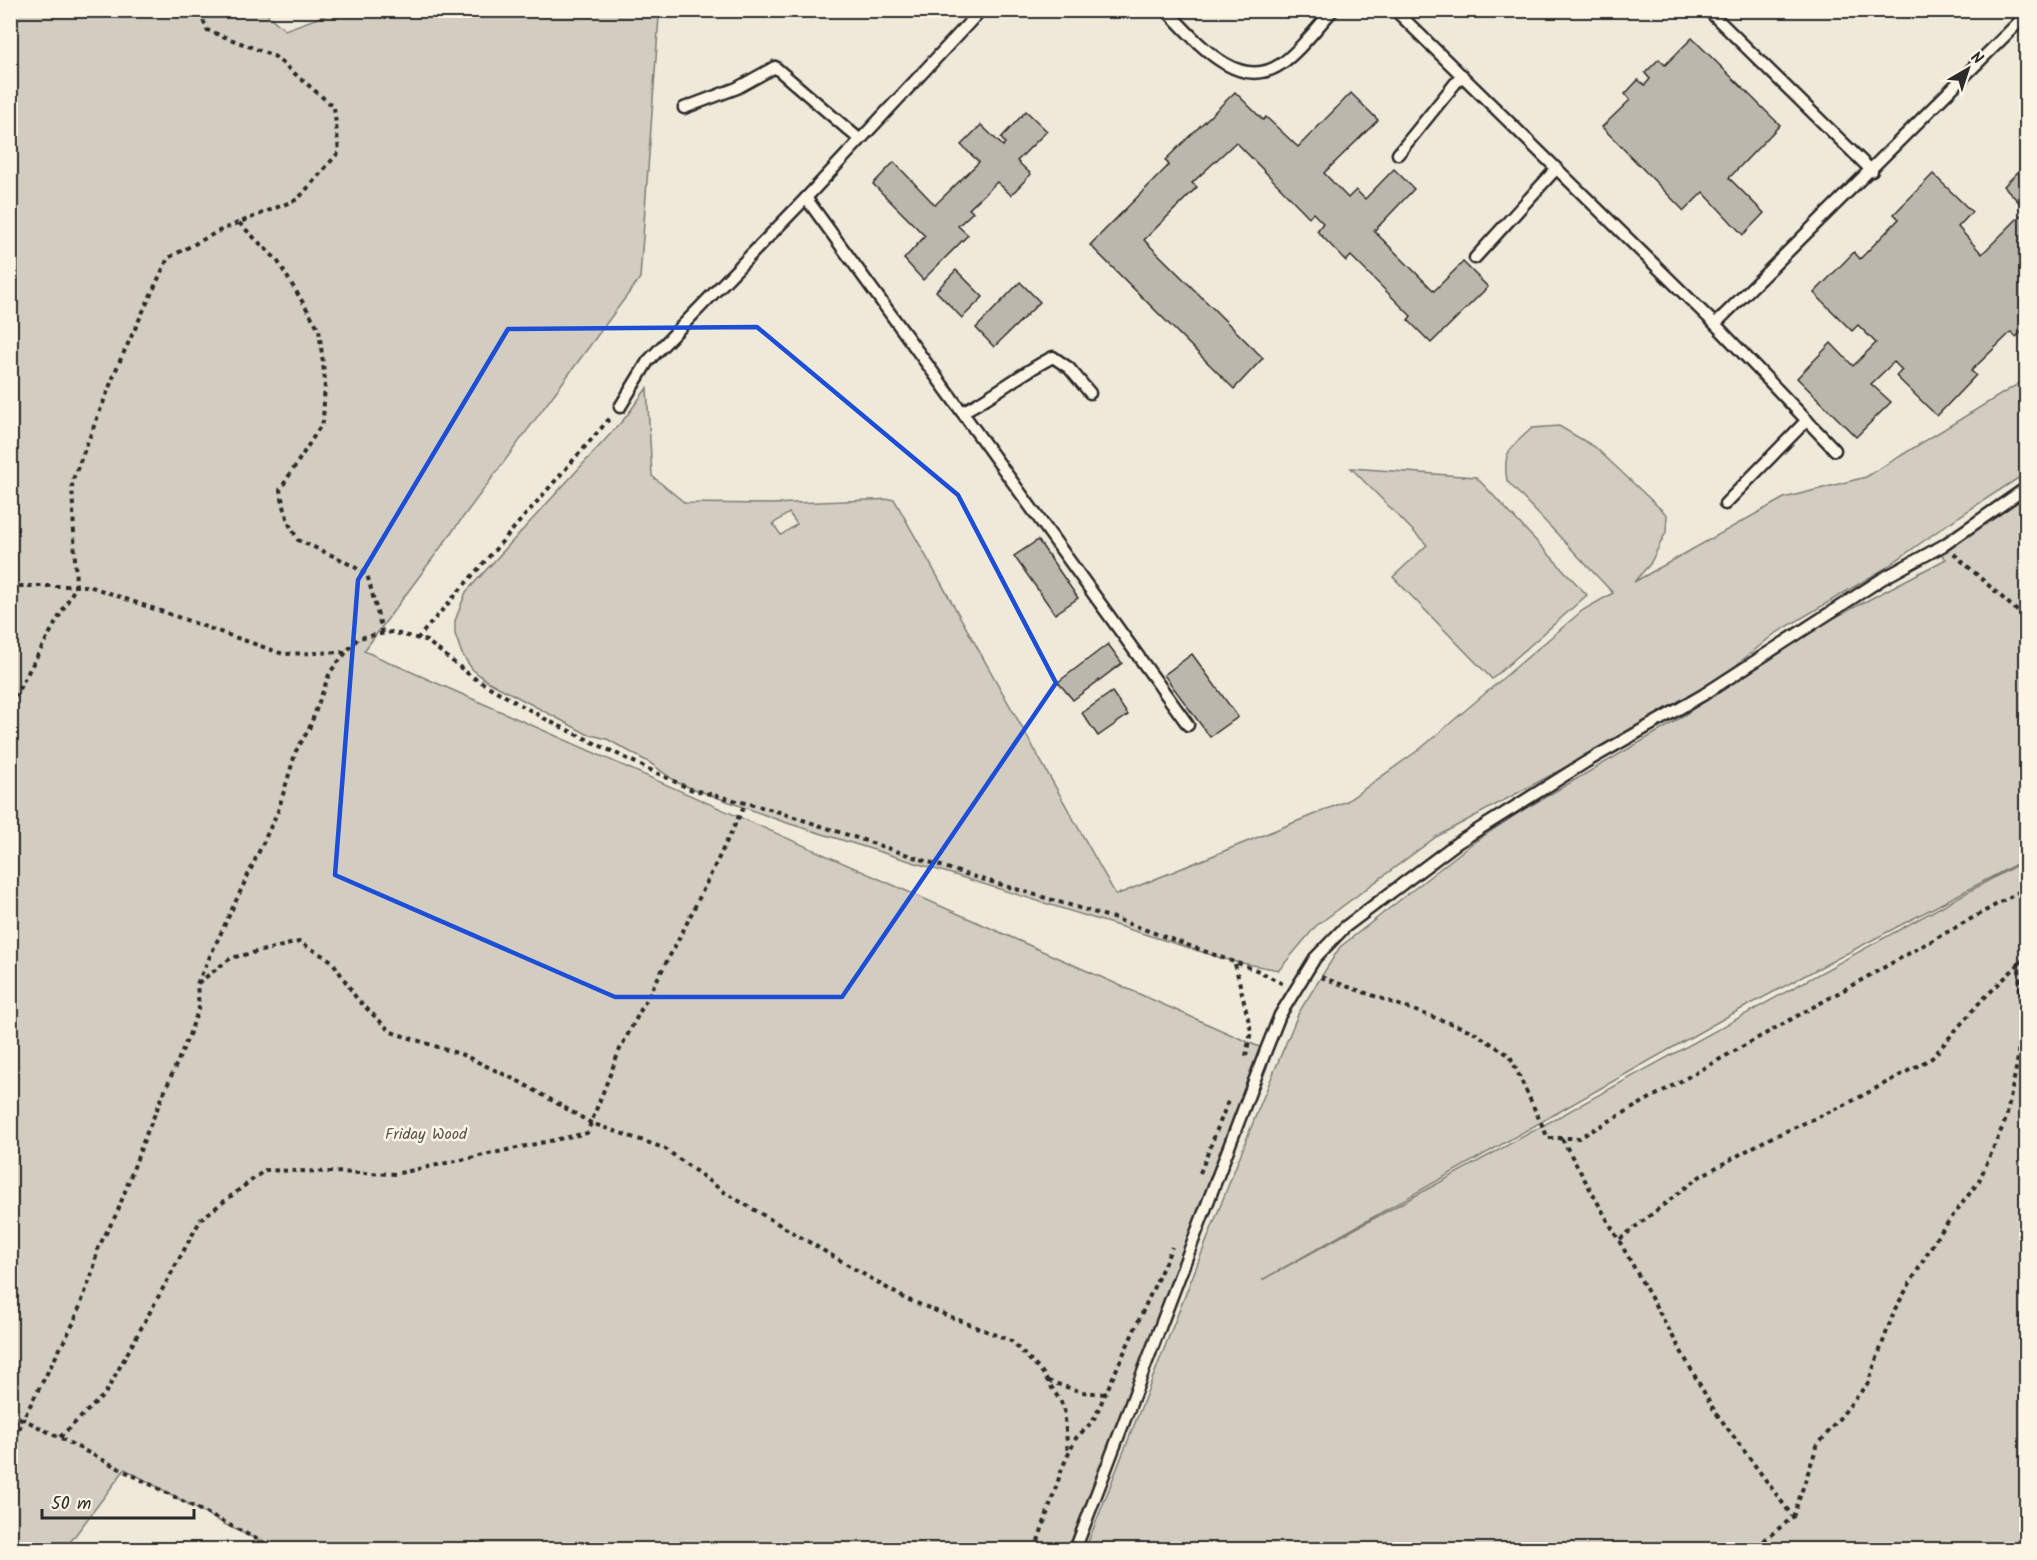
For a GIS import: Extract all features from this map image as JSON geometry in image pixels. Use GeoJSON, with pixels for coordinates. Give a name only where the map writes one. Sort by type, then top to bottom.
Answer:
{"type":"FeatureCollection","features":[{"type":"Feature","properties":{"kind":"lane"},"geometry":{"type":"LineString","coordinates":[[620,407],[648,361],[806,198],[981,10]]}},
{"type":"Feature","properties":{"kind":"lane"},"geometry":{"type":"LineString","coordinates":[[1167,10],[1195,40],[1228,67],[1252,74],[1281,64],[1333,10]]}},
{"type":"Feature","properties":{"kind":"lane"},"geometry":{"type":"LineString","coordinates":[[1395,10],[1715,324],[1835,450]]}},
{"type":"Feature","properties":{"kind":"lane"},"geometry":{"type":"LineString","coordinates":[[1708,10],[1872,171]]}},
{"type":"Feature","properties":{"kind":"lane"},"geometry":{"type":"LineString","coordinates":[[1715,324],[1872,171],[2026,15]]}},
{"type":"Feature","properties":{"kind":"lane"},"geometry":{"type":"LineString","coordinates":[[684,108],[737,88],[775,67],[859,139]]}},
{"type":"Feature","properties":{"kind":"lane"},"geometry":{"type":"LineString","coordinates":[[1398,154],[1462,75]]}},
{"type":"Feature","properties":{"kind":"lane"},"geometry":{"type":"LineString","coordinates":[[1475,258],[1556,169]]}},
{"type":"Feature","properties":{"kind":"lane"},"geometry":{"type":"LineString","coordinates":[[806,198],[1188,725]]}},
{"type":"Feature","properties":{"kind":"lane"},"geometry":{"type":"LineString","coordinates":[[962,412],[983,402],[1029,369],[1053,357],[1069,368],[1090,393]]}},
{"type":"Feature","properties":{"kind":"lane"},"geometry":{"type":"LineString","coordinates":[[1725,504],[1807,420]]}},
{"type":"Feature","properties":{"kind":"lane"},"geometry":{"type":"LineString","coordinates":[[1075,1550],[1280,1015],[1315,958],[1345,927],[1456,843],[1586,762],[1703,695],[1882,579],[1944,545],[2026,488]]}},
{"type":"Feature","properties":{"kind":"path"},"geometry":{"type":"LineString","coordinates":[[10,705],[76,586],[72,482],[118,365],[168,258],[239,223],[298,199],[339,152],[334,107],[274,56],[207,30],[200,10]]}},
{"type":"Feature","properties":{"kind":"path"},"geometry":{"type":"LineString","coordinates":[[239,223],[277,260],[319,329],[325,381],[322,423],[280,490],[288,522],[298,540],[366,574],[383,634]]}},
{"type":"Feature","properties":{"kind":"path"},"geometry":{"type":"LineString","coordinates":[[417,639],[620,407]]}},
{"type":"Feature","properties":{"kind":"path"},"geometry":{"type":"LineString","coordinates":[[1944,545],[2026,619]]}},
{"type":"Feature","properties":{"kind":"path"},"geometry":{"type":"LineString","coordinates":[[10,586],[89,586],[283,654],[346,652]]}},
{"type":"Feature","properties":{"kind":"path"},"geometry":{"type":"LineString","coordinates":[[10,1455],[23,1419],[74,1322],[93,1270],[98,1248],[117,1213],[145,1137],[196,1017],[199,1008],[197,984],[278,812],[296,751],[309,729],[330,672],[358,638],[392,632],[427,641],[452,658],[471,676],[549,721],[690,789],[773,810],[962,873],[1113,918],[1258,971],[1294,990]]}},
{"type":"Feature","properties":{"kind":"path"},"geometry":{"type":"LineString","coordinates":[[60,1437],[105,1394],[201,1219],[265,1170],[395,1174],[587,1133],[620,1049],[683,931],[745,804]]}},
{"type":"Feature","properties":{"kind":"path"},"geometry":{"type":"LineString","coordinates":[[1318,976],[1473,1031],[1510,1056],[1548,1138],[1579,1138],[2026,888]]}},
{"type":"Feature","properties":{"kind":"path"},"geometry":{"type":"LineString","coordinates":[[197,984],[231,958],[299,942],[332,961],[357,999],[391,1032],[463,1055],[522,1083],[591,1123],[664,1148],[724,1192],[904,1298],[1011,1341],[1047,1381],[1064,1407],[1068,1455]]}},
{"type":"Feature","properties":{"kind":"path"},"geometry":{"type":"LineString","coordinates":[[1620,1239],[1699,1177],[1766,1140],[1845,1105],[1932,1058],[1978,1004],[2026,956]]}},
{"type":"Feature","properties":{"kind":"path"},"geometry":{"type":"LineString","coordinates":[[1235,963],[1251,1031],[1241,1070],[1256,1075]]}},
{"type":"Feature","properties":{"kind":"path"},"geometry":{"type":"LineString","coordinates":[[1752,1550],[1793,1516],[1817,1446],[1868,1383],[1895,1309],[1937,1237],[1978,1181],[2006,1119],[2017,1064],[2020,1034],[2019,964]]}},
{"type":"Feature","properties":{"kind":"path"},"geometry":{"type":"LineString","coordinates":[[1198,1179],[1230,1097]]}},
{"type":"Feature","properties":{"kind":"path"},"geometry":{"type":"LineString","coordinates":[[1562,1138],[1714,1410],[1793,1516]]}},
{"type":"Feature","properties":{"kind":"path"},"geometry":{"type":"LineString","coordinates":[[1035,1550],[1068,1455],[1076,1438],[1093,1421],[1175,1240]]}},
{"type":"Feature","properties":{"kind":"path"},"geometry":{"type":"LineString","coordinates":[[1047,1381],[1082,1392],[1106,1394]]}},
{"type":"Feature","properties":{"kind":"path"},"geometry":{"type":"LineString","coordinates":[[10,1416],[23,1419],[60,1437],[278,1550]]}},
{"type":"Feature","properties":{"kind":"highlighted area"},"geometry":{"type":"Polygon","coordinates":[[[757,327],[958,495],[1056,683],[842,997],[615,997],[335,875],[358,580],[508,329],[757,327]]]}},
{"type":"Feature","properties":{"kind":"green space","name":"Friday Wood"},"geometry":{"type":"Polygon","coordinates":[[[11,11],[263,11],[285,30],[337,11],[652,11],[659,17],[640,278],[364,651],[1266,1050],[1075,1549],[278,1549],[230,1527],[125,1469],[65,1549],[11,1550],[11,11]]]}},
{"type":"Feature","properties":{"kind":"green space"},"geometry":{"type":"Polygon","coordinates":[[[2026,379],[2026,473],[1884,569],[1773,635],[1701,694],[1436,837],[1316,926],[1279,970],[1231,961],[784,822],[678,783],[650,763],[607,739],[587,734],[487,681],[472,669],[462,654],[455,634],[455,621],[466,592],[625,418],[647,388],[652,476],[685,503],[770,504],[894,499],[1116,895],[1347,801],[1420,749],[1583,610],[1613,593],[1507,481],[1507,456],[1532,428],[1559,426],[1595,447],[1667,515],[1666,532],[1650,564],[1634,582],[1784,498],[1866,477],[2026,379]],[[789,513],[773,524],[781,535],[797,524],[789,513]]]}},
{"type":"Feature","properties":{"kind":"green space"},"geometry":{"type":"Polygon","coordinates":[[[1351,468],[1476,477],[1587,595],[1492,679],[1393,577],[1427,545],[1351,468]]]}},
{"type":"Feature","properties":{"kind":"green space"},"geometry":{"type":"Polygon","coordinates":[[[2026,495],[2026,859],[1730,1015],[1262,1280],[2026,860],[2026,1549],[1085,1550],[1258,1110],[1299,1012],[1340,947],[1474,842],[1523,810],[1666,727],[1817,627],[1946,559],[1941,554],[2026,495]]]}},
{"type":"Feature","properties":{"kind":"building"},"geometry":{"type":"Polygon","coordinates":[[[1692,38],[1780,125],[1729,178],[1764,213],[1743,235],[1703,192],[1684,211],[1602,127],[1630,100],[1625,94],[1638,80],[1645,85],[1650,79],[1645,73],[1659,59],[1665,65],[1692,38]]]}},
{"type":"Feature","properties":{"kind":"building"},"geometry":{"type":"Polygon","coordinates":[[[1235,92],[1263,120],[1266,117],[1298,147],[1351,93],[1378,120],[1324,173],[1348,198],[1356,190],[1365,199],[1394,169],[1414,189],[1374,231],[1434,291],[1463,262],[1488,287],[1431,343],[1408,320],[1411,316],[1351,256],[1346,261],[1317,231],[1323,223],[1313,213],[1309,217],[1236,142],[1192,183],[1197,187],[1144,240],[1263,358],[1234,389],[1090,245],[1169,165],[1165,160],[1235,92]]]}},
{"type":"Feature","properties":{"kind":"building"},"geometry":{"type":"Polygon","coordinates":[[[1026,111],[1047,131],[1017,161],[1031,174],[1011,195],[997,182],[969,209],[973,212],[958,226],[968,235],[923,280],[904,259],[925,236],[873,184],[894,162],[935,205],[979,162],[961,145],[981,125],[1003,146],[1005,143],[1001,138],[1026,111]]]}},
{"type":"Feature","properties":{"kind":"building"},"geometry":{"type":"Polygon","coordinates":[[[2026,164],[2026,210],[2004,186],[2026,164]]]}},
{"type":"Feature","properties":{"kind":"building"},"geometry":{"type":"Polygon","coordinates":[[[1933,174],[1972,212],[1958,227],[1982,254],[2026,210],[2026,327],[2016,337],[2011,332],[1971,371],[1976,375],[1937,416],[1896,376],[1902,370],[1894,362],[1871,384],[1891,402],[1856,437],[1797,378],[1831,343],[1853,366],[1876,343],[1858,325],[1852,331],[1814,293],[1854,252],[1860,259],[1899,219],[1894,214],[1933,174]]]}},
{"type":"Feature","properties":{"kind":"building"},"geometry":{"type":"Polygon","coordinates":[[[956,270],[983,297],[962,318],[936,291],[956,270]]]}},
{"type":"Feature","properties":{"kind":"building"},"geometry":{"type":"Polygon","coordinates":[[[1020,282],[1040,302],[994,347],[976,328],[1020,282]]]}},
{"type":"Feature","properties":{"kind":"building"},"geometry":{"type":"Polygon","coordinates":[[[1038,540],[1078,598],[1055,614],[1014,556],[1038,540]]]}},
{"type":"Feature","properties":{"kind":"building"},"geometry":{"type":"Polygon","coordinates":[[[1108,644],[1122,663],[1073,700],[1058,682],[1108,644]]]}},
{"type":"Feature","properties":{"kind":"building"},"geometry":{"type":"Polygon","coordinates":[[[1192,654],[1238,717],[1210,737],[1164,675],[1192,654]]]}},
{"type":"Feature","properties":{"kind":"building"},"geometry":{"type":"Polygon","coordinates":[[[1112,692],[1128,715],[1098,736],[1082,713],[1112,692]]]}}]}
